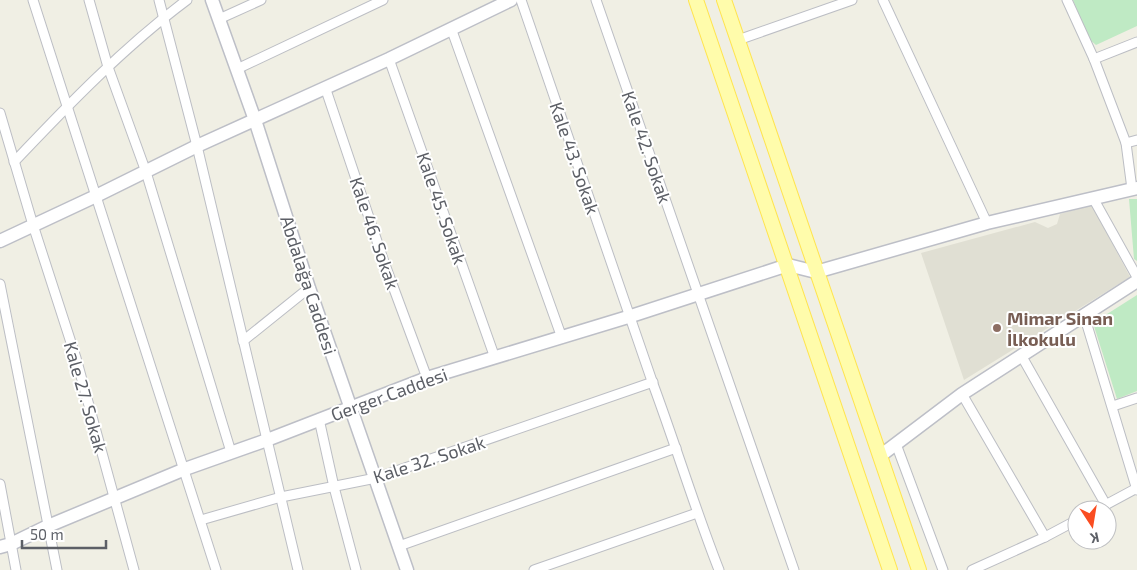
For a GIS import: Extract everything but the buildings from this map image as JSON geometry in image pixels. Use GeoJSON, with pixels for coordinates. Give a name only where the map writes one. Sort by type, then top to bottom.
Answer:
{"type":"FeatureCollection","features":[{"type":"Feature","properties":{"kind":"main road"},"geometry":{"type":"LineString","coordinates":[[696,0],[788,265],[890,570]]}},
{"type":"Feature","properties":{"kind":"main road"},"geometry":{"type":"LineString","coordinates":[[724,0],[919,570]]}},
{"type":"Feature","properties":{"kind":"street"},"geometry":{"type":"LineString","coordinates":[[33,0],[68,105],[130,308],[185,469],[216,570]]}},
{"type":"Feature","properties":{"kind":"street"},"geometry":{"type":"LineString","coordinates":[[89,0],[108,67],[146,172],[231,452]]}},
{"type":"Feature","properties":{"kind":"street"},"geometry":{"type":"LineString","coordinates":[[159,0],[197,146],[298,570]]}},
{"type":"Feature","properties":{"kind":"street"},"geometry":{"type":"LineString","coordinates":[[14,162],[68,105],[108,67],[186,0]]}},
{"type":"Feature","properties":{"kind":"street","name":"Abdalağa Caddesi"},"geometry":{"type":"LineString","coordinates":[[212,0],[255,120],[309,288],[407,570]]}},
{"type":"Feature","properties":{"kind":"street"},"geometry":{"type":"LineString","coordinates":[[219,19],[261,0]]}},
{"type":"Feature","properties":{"kind":"street"},"geometry":{"type":"LineString","coordinates":[[237,69],[383,0]]}},
{"type":"Feature","properties":{"kind":"street"},"geometry":{"type":"LineString","coordinates":[[0,241],[197,146],[325,86],[389,59],[511,0]]}},
{"type":"Feature","properties":{"kind":"street","name":"Kale 43. Sokak"},"geometry":{"type":"LineString","coordinates":[[521,0],[628,317],[653,382],[697,513],[719,570]]}},
{"type":"Feature","properties":{"kind":"street","name":"Kale 42. Sokak"},"geometry":{"type":"LineString","coordinates":[[596,0],[794,570]]}},
{"type":"Feature","properties":{"kind":"street"},"geometry":{"type":"LineString","coordinates":[[738,40],[852,0]]}},
{"type":"Feature","properties":{"kind":"street"},"geometry":{"type":"LineString","coordinates":[[883,0],[987,223]]}},
{"type":"Feature","properties":{"kind":"street"},"geometry":{"type":"LineString","coordinates":[[788,265],[816,272],[987,223],[1134,189],[1126,143],[1094,59],[1067,0]]}},
{"type":"Feature","properties":{"kind":"street"},"geometry":{"type":"LineString","coordinates":[[451,28],[562,338]]}},
{"type":"Feature","properties":{"kind":"street"},"geometry":{"type":"LineString","coordinates":[[1094,59],[1137,42]]}},
{"type":"Feature","properties":{"kind":"street","name":"Kale 45. Sokak"},"geometry":{"type":"LineString","coordinates":[[389,59],[495,358]]}},
{"type":"Feature","properties":{"kind":"street","name":"Kale 46. Sokak"},"geometry":{"type":"LineString","coordinates":[[325,86],[384,262],[427,378]]}},
{"type":"Feature","properties":{"kind":"street","name":"Kale 27. Sokak"},"geometry":{"type":"LineString","coordinates":[[0,113],[33,225],[76,358],[134,570]]}},
{"type":"Feature","properties":{"kind":"street"},"geometry":{"type":"LineString","coordinates":[[1126,143],[1137,140]]}},
{"type":"Feature","properties":{"kind":"street"},"geometry":{"type":"LineString","coordinates":[[1093,198],[1137,277]]}},
{"type":"Feature","properties":{"kind":"street","name":"Gerger Caddesi"},"geometry":{"type":"LineString","coordinates":[[6,545],[185,469],[267,440],[427,378],[562,338],[788,265]]}},
{"type":"Feature","properties":{"kind":"street"},"geometry":{"type":"LineString","coordinates":[[880,456],[962,394],[1137,281]]}},
{"type":"Feature","properties":{"kind":"street"},"geometry":{"type":"LineString","coordinates":[[0,284],[57,570]]}},
{"type":"Feature","properties":{"kind":"street"},"geometry":{"type":"LineString","coordinates":[[243,341],[309,288]]}},
{"type":"Feature","properties":{"kind":"street"},"geometry":{"type":"LineString","coordinates":[[1084,315],[1137,489],[1116,500]]}},
{"type":"Feature","properties":{"kind":"street"},"geometry":{"type":"LineString","coordinates":[[1021,355],[1103,500]]}},
{"type":"Feature","properties":{"kind":"street","name":"Kale 32. Sokak"},"geometry":{"type":"LineString","coordinates":[[200,520],[281,497],[376,478],[653,382]]}},
{"type":"Feature","properties":{"kind":"street"},"geometry":{"type":"LineString","coordinates":[[962,394],[1045,537]]}},
{"type":"Feature","properties":{"kind":"street"},"geometry":{"type":"LineString","coordinates":[[1112,406],[1137,398]]}},
{"type":"Feature","properties":{"kind":"street"},"geometry":{"type":"LineString","coordinates":[[319,419],[334,487],[356,570]]}},
{"type":"Feature","properties":{"kind":"street"},"geometry":{"type":"LineString","coordinates":[[896,444],[942,570]]}},
{"type":"Feature","properties":{"kind":"street"},"geometry":{"type":"LineString","coordinates":[[400,546],[676,448]]}},
{"type":"Feature","properties":{"kind":"street"},"geometry":{"type":"LineString","coordinates":[[0,484],[6,545],[16,570]]}},
{"type":"Feature","properties":{"kind":"street"},"geometry":{"type":"LineString","coordinates":[[534,570],[697,513]]}},
{"type":"Feature","properties":{"kind":"street"},"geometry":{"type":"LineString","coordinates":[[972,570],[1067,525]]}},
{"type":"Feature","properties":{"kind":"shaded area","name":"Mimar Sinan İlkokulu"},"geometry":{"type":"Polygon","coordinates":[[[1092,205],[1130,277],[964,380],[921,253],[1035,222],[1048,228],[1057,224],[1060,214],[1092,205]]]}},
{"type":"Feature","properties":{"kind":"green space"},"geometry":{"type":"Polygon","coordinates":[[[1073,0],[1137,0],[1137,26],[1096,45],[1089,39],[1073,0]]]}},
{"type":"Feature","properties":{"kind":"green space"},"geometry":{"type":"Polygon","coordinates":[[[1129,199],[1137,199],[1137,261],[1134,259],[1129,199]]]}},
{"type":"Feature","properties":{"kind":"green space"},"geometry":{"type":"Polygon","coordinates":[[[1137,295],[1137,391],[1117,399],[1093,323],[1137,295]]]}},
{"type":"Feature","properties":{"kind":"place","name":"Mimar Sinan İlkokulu"},"geometry":{"type":"Point","coordinates":[997,328]}}]}
